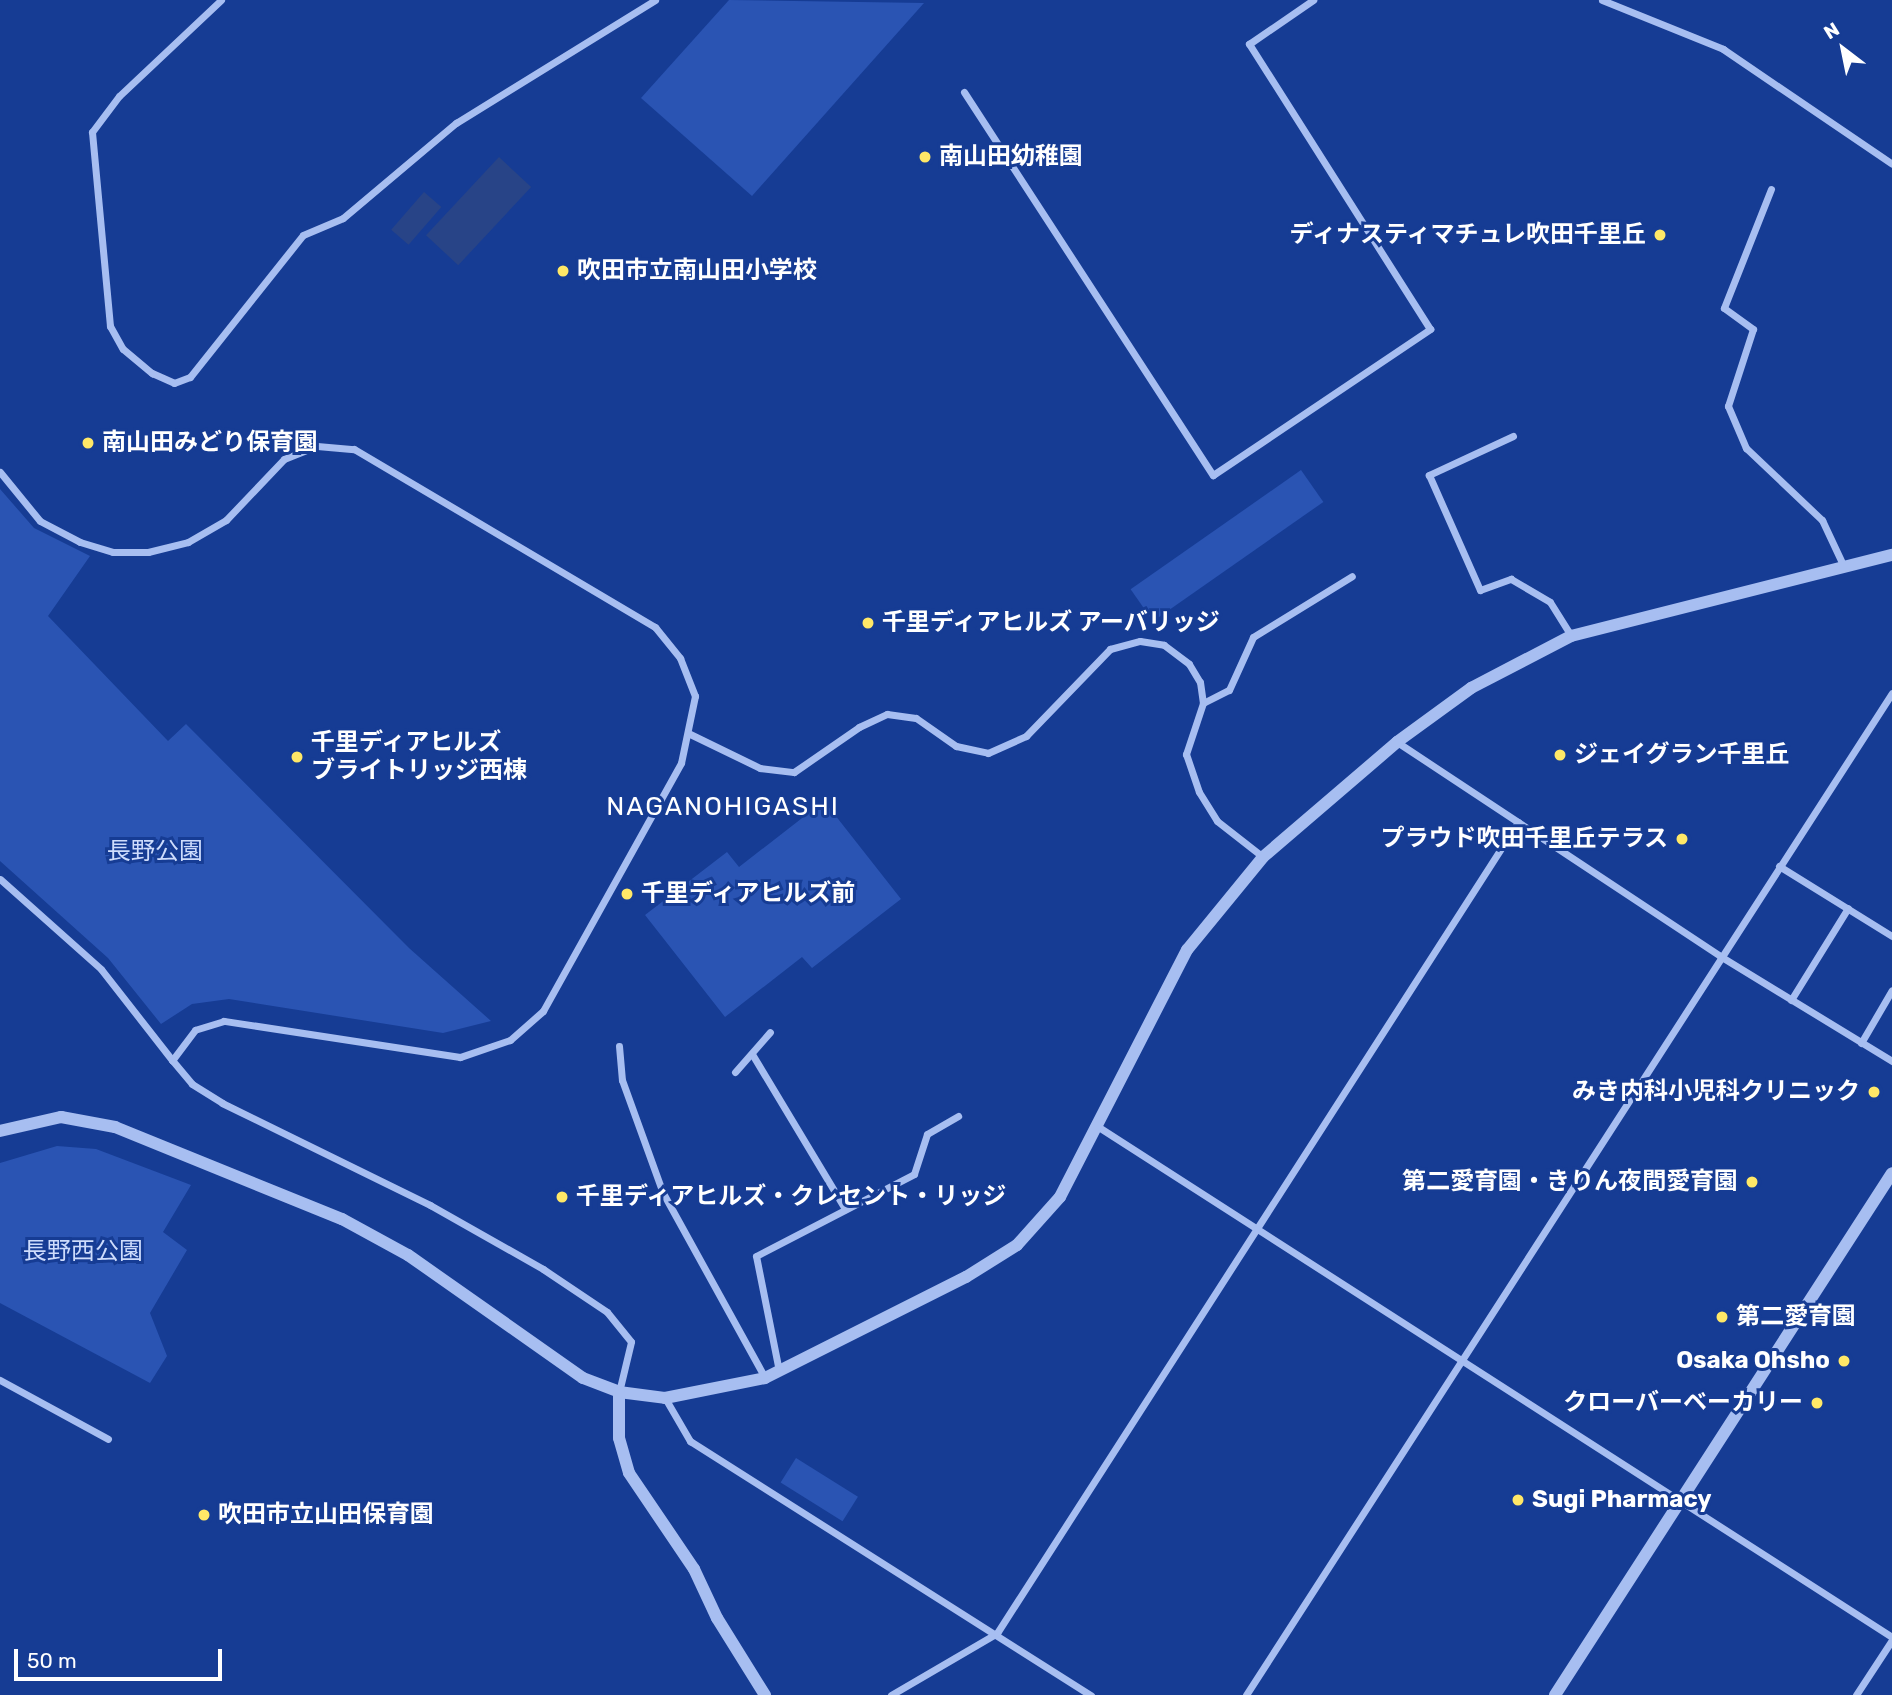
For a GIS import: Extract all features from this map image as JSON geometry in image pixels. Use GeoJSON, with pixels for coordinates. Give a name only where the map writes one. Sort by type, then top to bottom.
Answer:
{"type":"FeatureCollection","features":[{"type":"Feature","properties":{"kind":"street"},"geometry":{"type":"LineString","coordinates":[[221,0],[119,96],[92,132],[110,326],[123,349],[152,373],[174,383],[190,377],[303,235],[343,218],[456,123],[654,0]]}},
{"type":"Feature","properties":{"kind":"street"},"geometry":{"type":"LineString","coordinates":[[964,92],[1213,475],[1430,329],[1249,44],[1313,0]]}},
{"type":"Feature","properties":{"kind":"street"},"geometry":{"type":"LineString","coordinates":[[1602,0],[1723,49],[1892,164]]}},
{"type":"Feature","properties":{"kind":"street"},"geometry":{"type":"LineString","coordinates":[[1771,189],[1724,308],[1753,329],[1728,406],[1746,447],[1822,520],[1844,567]]}},
{"type":"Feature","properties":{"kind":"street"},"geometry":{"type":"LineString","coordinates":[[1513,436],[1429,475],[1480,590],[1511,579],[1550,602],[1571,636]]}},
{"type":"Feature","properties":{"kind":"street"},"geometry":{"type":"LineString","coordinates":[[0,472],[40,521],[113,552],[148,552],[188,542],[226,520],[284,459],[317,446],[354,449],[655,626],[680,658],[695,696],[690,734],[681,763],[543,1011],[510,1040],[460,1057],[224,1021],[195,1030],[172,1060]]}},
{"type":"Feature","properties":{"kind":"street"},"geometry":{"type":"LineString","coordinates":[[0,1131],[61,1117],[115,1127],[330,1215],[408,1255],[583,1378],[619,1392],[666,1398],[765,1378],[966,1277],[1017,1245],[1060,1197],[1187,950],[1263,857],[1397,741],[1471,688],[1571,636],[1892,555]]}},
{"type":"Feature","properties":{"kind":"street"},"geometry":{"type":"LineString","coordinates":[[1203,703],[1229,690],[1253,637],[1352,576]]}},
{"type":"Feature","properties":{"kind":"street"},"geometry":{"type":"LineString","coordinates":[[690,734],[760,768],[794,772],[859,727],[887,714],[916,718],[956,746],[988,753],[1026,736],[1110,649],[1140,641],[1164,645],[1189,664],[1200,682],[1203,703],[1186,754],[1199,792],[1217,821],[1263,857]]}},
{"type":"Feature","properties":{"kind":"street"},"geometry":{"type":"LineString","coordinates":[[1246,1695],[1892,693]]}},
{"type":"Feature","properties":{"kind":"street"},"geometry":{"type":"LineString","coordinates":[[1397,741],[1720,956],[1892,1061]]}},
{"type":"Feature","properties":{"kind":"street"},"geometry":{"type":"LineString","coordinates":[[891,1695],[997,1633],[1518,822]]}},
{"type":"Feature","properties":{"kind":"street"},"geometry":{"type":"LineString","coordinates":[[1779,866],[1892,936]]}},
{"type":"Feature","properties":{"kind":"street"},"geometry":{"type":"LineString","coordinates":[[0,879],[101,970],[192,1084],[222,1103],[430,1205],[607,1312],[631,1342],[619,1392],[620,1438],[628,1473],[694,1569],[717,1618],[765,1695]]}},
{"type":"Feature","properties":{"kind":"street"},"geometry":{"type":"LineString","coordinates":[[1791,1000],[1848,908]]}},
{"type":"Feature","properties":{"kind":"street"},"geometry":{"type":"LineString","coordinates":[[1861,1042],[1892,990]]}},
{"type":"Feature","properties":{"kind":"street"},"geometry":{"type":"LineString","coordinates":[[735,1072],[770,1032]]}},
{"type":"Feature","properties":{"kind":"street"},"geometry":{"type":"LineString","coordinates":[[619,1046],[622,1080],[663,1193],[765,1378]]}},
{"type":"Feature","properties":{"kind":"street"},"geometry":{"type":"LineString","coordinates":[[752,1054],[845,1209]]}},
{"type":"Feature","properties":{"kind":"street"},"geometry":{"type":"LineString","coordinates":[[779,1371],[756,1256],[914,1174],[926,1134],[958,1116]]}},
{"type":"Feature","properties":{"kind":"street"},"geometry":{"type":"LineString","coordinates":[[1097,1126],[1460,1360],[1681,1498],[1892,1638],[1856,1695]]}},
{"type":"Feature","properties":{"kind":"street"},"geometry":{"type":"LineString","coordinates":[[1555,1695],[1892,1173]]}},
{"type":"Feature","properties":{"kind":"street"},"geometry":{"type":"LineString","coordinates":[[0,1380],[108,1439]]}},
{"type":"Feature","properties":{"kind":"street"},"geometry":{"type":"LineString","coordinates":[[666,1398],[690,1441],[1091,1695]]}},
{"type":"Feature","properties":{"kind":"green space"},"geometry":{"type":"Polygon","coordinates":[[[729,0],[924,3],[752,196],[641,98],[729,0]]]}},
{"type":"Feature","properties":{"kind":"green space"},"geometry":{"type":"Polygon","coordinates":[[[1301,470],[1323,502],[1153,621],[1131,589],[1301,470]]]}},
{"type":"Feature","properties":{"kind":"green space","name":"長野公園"},"geometry":{"type":"Polygon","coordinates":[[[0,489],[34,528],[90,556],[48,616],[168,741],[186,724],[409,948],[491,1021],[443,1033],[229,999],[192,1004],[161,1024],[108,958],[0,861],[0,489]]]}},
{"type":"Feature","properties":{"kind":"green space"},"geometry":{"type":"Polygon","coordinates":[[[824,801],[901,899],[812,968],[802,957],[725,1017],[645,915],[727,852],[739,867],[824,801]]]}},
{"type":"Feature","properties":{"kind":"green space","name":"長野西公園"},"geometry":{"type":"Polygon","coordinates":[[[57,1146],[96,1149],[191,1185],[163,1232],[187,1250],[150,1313],[167,1356],[150,1383],[0,1303],[0,1163],[57,1146]]]}},
{"type":"Feature","properties":{"kind":"green space"},"geometry":{"type":"Polygon","coordinates":[[[796,1458],[858,1497],[843,1521],[781,1483],[796,1458]]]}},
{"type":"Feature","properties":{"kind":"shaded area"},"geometry":{"type":"Polygon","coordinates":[[[499,157],[531,187],[458,265],[426,235],[499,157]]]}},
{"type":"Feature","properties":{"kind":"shaded area"},"geometry":{"type":"Polygon","coordinates":[[[424,192],[441,207],[409,245],[391,230],[424,192]]]}},
{"type":"Feature","properties":{"kind":"place","name":"南山田幼稚園"},"geometry":{"type":"Point","coordinates":[925,157]}},
{"type":"Feature","properties":{"kind":"place","name":"ディナスティマチュレ吹田千里丘"},"geometry":{"type":"Point","coordinates":[1660,235]}},
{"type":"Feature","properties":{"kind":"place","name":"吹田市立南山田小学校"},"geometry":{"type":"Point","coordinates":[563,271]}},
{"type":"Feature","properties":{"kind":"place","name":"南山田みどり保育園"},"geometry":{"type":"Point","coordinates":[88,443]}},
{"type":"Feature","properties":{"kind":"place","name":"千里ディアヒルズ アーバリッジ"},"geometry":{"type":"Point","coordinates":[868,623]}},
{"type":"Feature","properties":{"kind":"place","name":"ジェイグラン千里丘"},"geometry":{"type":"Point","coordinates":[1560,755]}},
{"type":"Feature","properties":{"kind":"place","name":"千里ディアヒルズ ブライトリッジ西棟"},"geometry":{"type":"Point","coordinates":[297,757]}},
{"type":"Feature","properties":{"kind":"place","name":"プラウド吹田千里丘テラス"},"geometry":{"type":"Point","coordinates":[1682,839]}},
{"type":"Feature","properties":{"kind":"place","name":"千里ディアヒルズ前"},"geometry":{"type":"Point","coordinates":[627,894]}},
{"type":"Feature","properties":{"kind":"place","name":"みき内科小児科クリニック"},"geometry":{"type":"Point","coordinates":[1874,1092]}},
{"type":"Feature","properties":{"kind":"place","name":"第二愛育園・きりん夜間愛育園"},"geometry":{"type":"Point","coordinates":[1752,1182]}},
{"type":"Feature","properties":{"kind":"place","name":"千里ディアヒルズ・クレセント・リッジ"},"geometry":{"type":"Point","coordinates":[562,1197]}},
{"type":"Feature","properties":{"kind":"place","name":"第二愛育園"},"geometry":{"type":"Point","coordinates":[1722,1317]}},
{"type":"Feature","properties":{"kind":"place","name":"Osaka Ohsho"},"geometry":{"type":"Point","coordinates":[1844,1361]}},
{"type":"Feature","properties":{"kind":"place","name":"クローバーベーカリー"},"geometry":{"type":"Point","coordinates":[1817,1403]}},
{"type":"Feature","properties":{"kind":"place","name":"Sugi Pharmacy"},"geometry":{"type":"Point","coordinates":[1518,1500]}},
{"type":"Feature","properties":{"kind":"place","name":"吹田市立山田保育園"},"geometry":{"type":"Point","coordinates":[204,1515]}},
{"type":"Feature","properties":{"kind":"district","name":"NAGANOHIGASHI"},"geometry":{"type":"Point","coordinates":[723,807]}}]}
